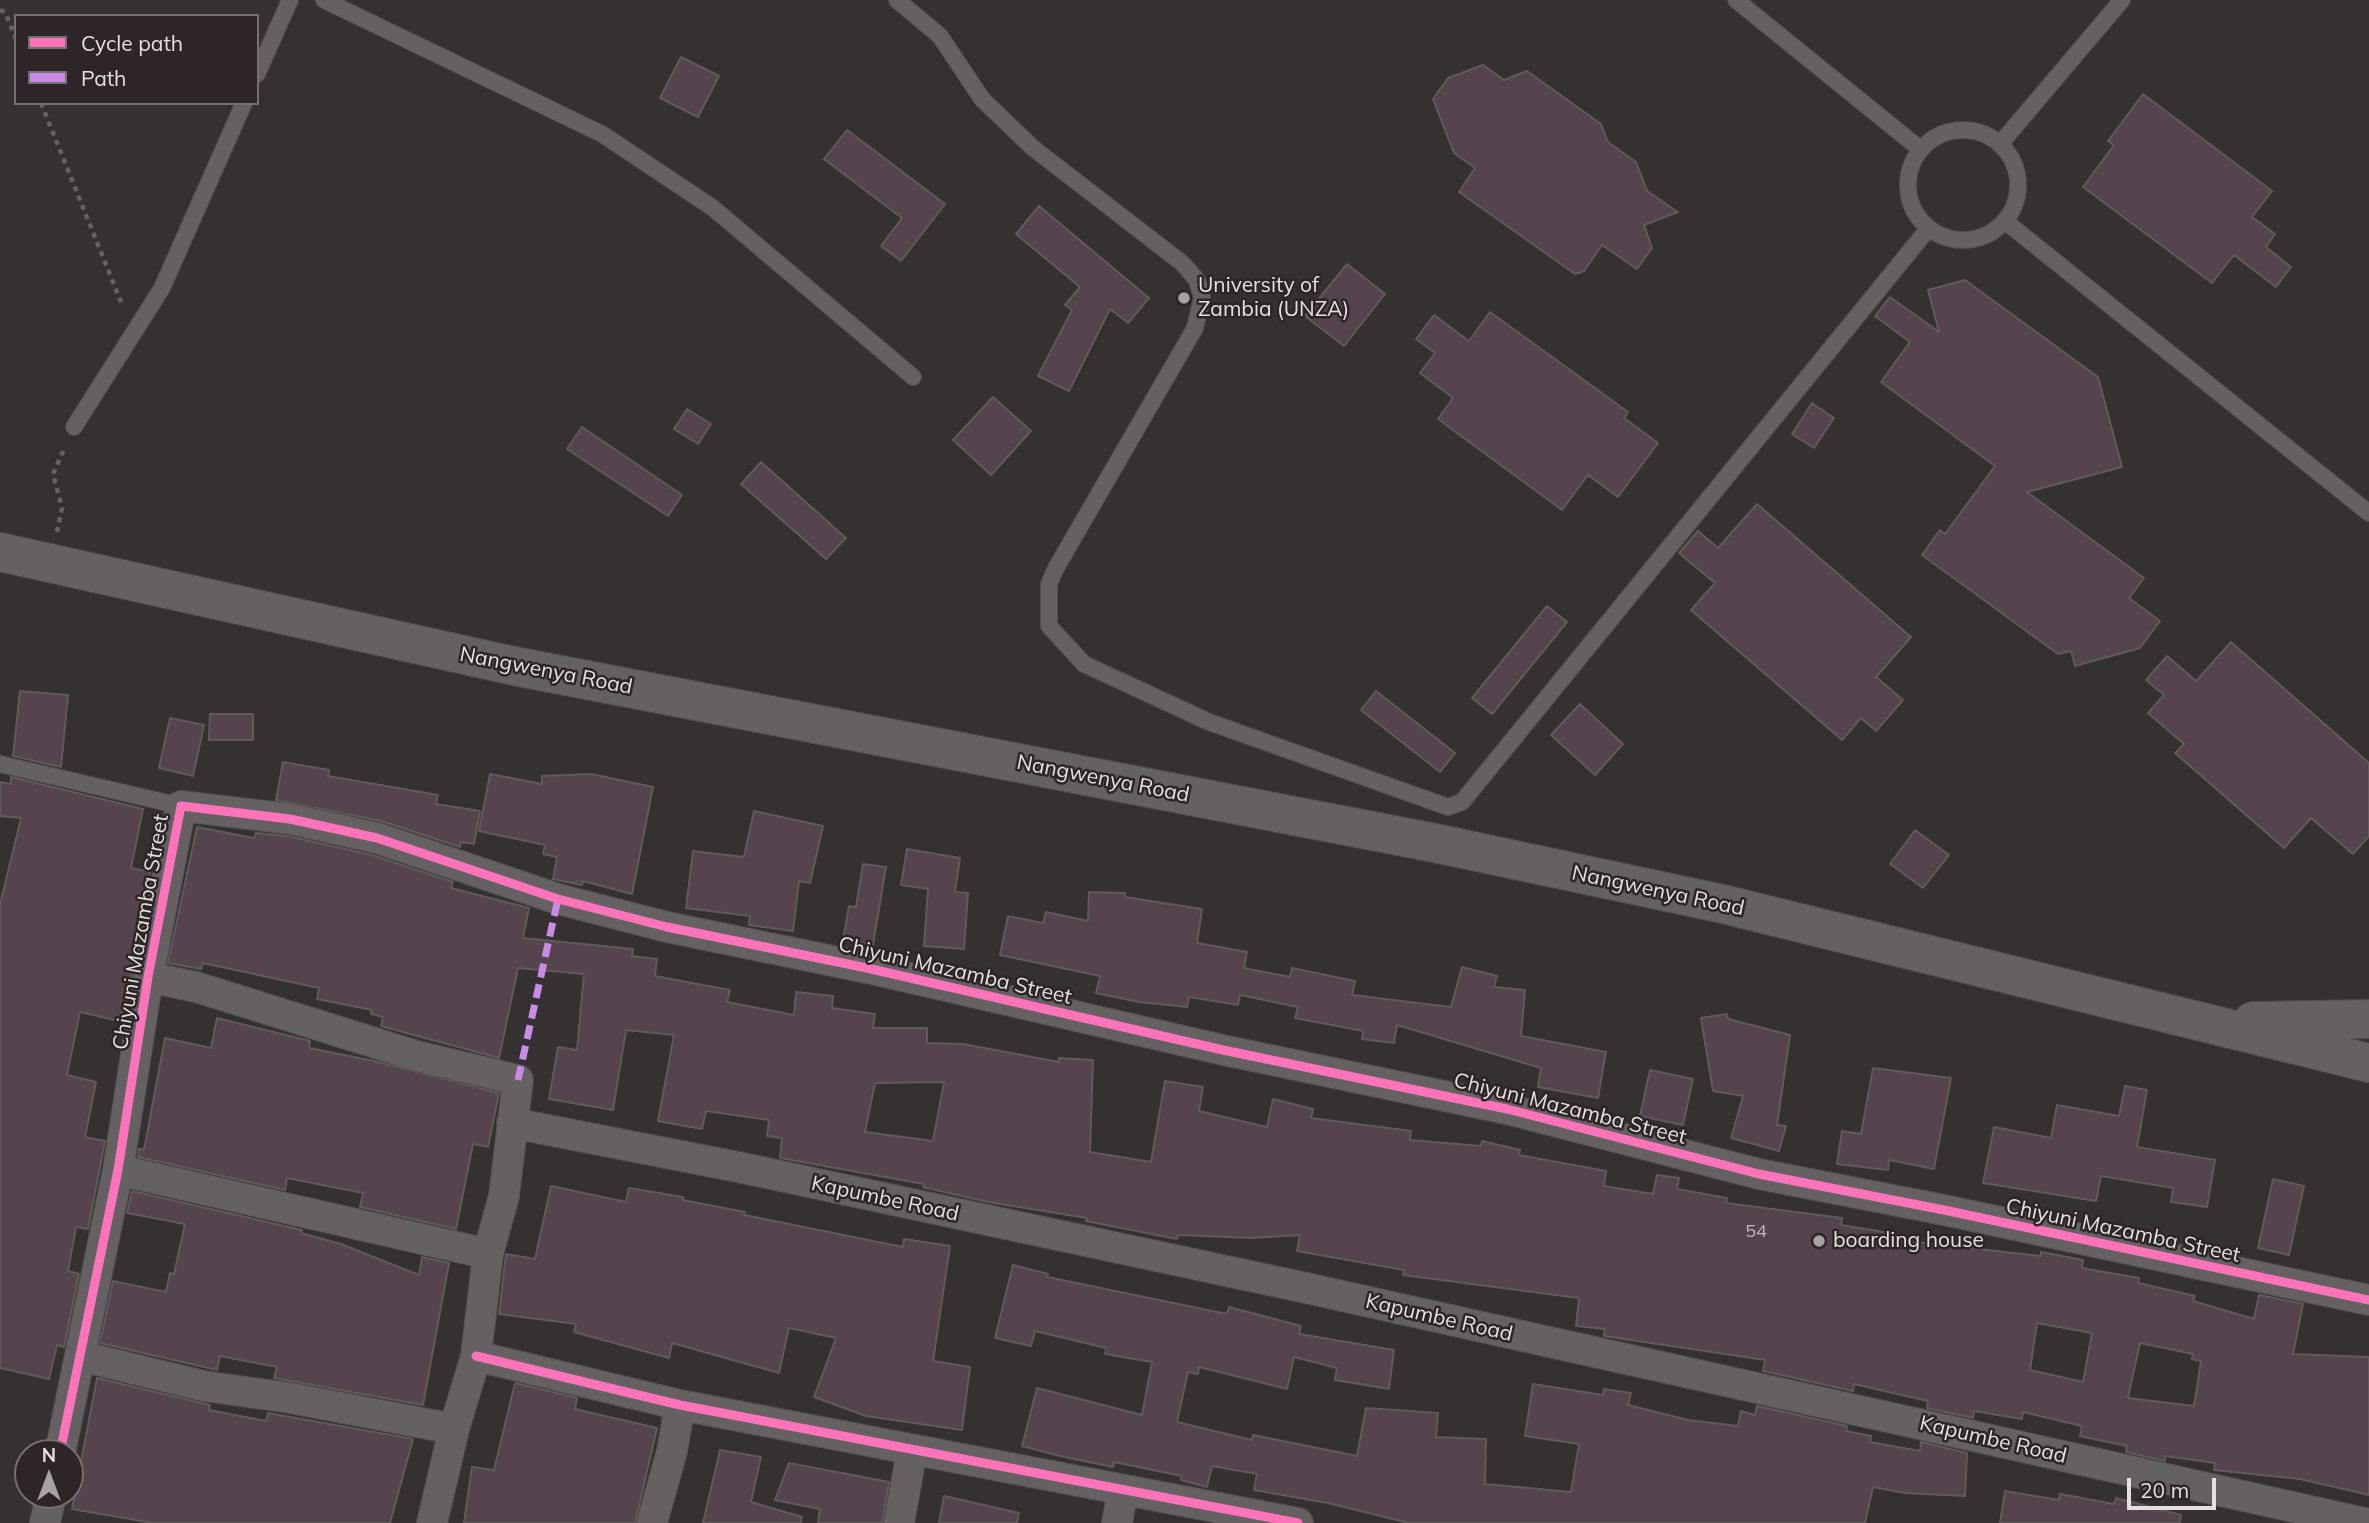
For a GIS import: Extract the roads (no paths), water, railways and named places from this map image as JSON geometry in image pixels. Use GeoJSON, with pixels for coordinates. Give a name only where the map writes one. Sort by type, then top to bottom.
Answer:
{"type":"FeatureCollection","features":[{"type":"Feature","properties":{"kind":"main road","name":"Nangwenya Road"},"geometry":{"type":"LineString","coordinates":[[0,552],[514,666],[1435,844],[1696,899],[2369,1063]]}},
{"type":"Feature","properties":{"kind":"main road","name":"Nangwenya Road"},"geometry":{"type":"LineString","coordinates":[[2202,1022],[2369,1019]]}},
{"type":"Feature","properties":{"kind":"street","name":"Chiyuni Mazamba Street"},"geometry":{"type":"LineString","coordinates":[[63,1439],[118,1170],[148,977],[181,806],[289,819],[377,838],[558,899],[667,927],[867,968],[1223,1050],[1507,1109],[1759,1174],[1944,1210],[2369,1300]]}},
{"type":"Feature","properties":{"kind":"street"},"geometry":{"type":"LineString","coordinates":[[148,977],[196,987],[417,1056],[518,1080],[504,1196],[488,1254],[476,1356],[454,1429],[432,1523]]}},
{"type":"Feature","properties":{"kind":"street","name":"Kapumbe Road"},"geometry":{"type":"LineString","coordinates":[[512,1123],[743,1168],[1324,1292],[2365,1523]]}},
{"type":"Feature","properties":{"kind":"street"},"geometry":{"type":"LineString","coordinates":[[118,1170],[488,1254]]}},
{"type":"Feature","properties":{"kind":"street"},"geometry":{"type":"LineString","coordinates":[[80,1356],[204,1386],[290,1398],[454,1429]]}},
{"type":"Feature","properties":{"kind":"street"},"geometry":{"type":"LineString","coordinates":[[476,1356],[680,1405],[1298,1523]]}},
{"type":"Feature","properties":{"kind":"street"},"geometry":{"type":"LineString","coordinates":[[652,1523],[672,1451],[680,1405]]}},
{"type":"Feature","properties":{"kind":"street"},"geometry":{"type":"LineString","coordinates":[[900,1523],[912,1451]]}},
{"type":"Feature","properties":{"kind":"street"},"geometry":{"type":"LineString","coordinates":[[1117,1523],[1123,1491]]}},
{"type":"Feature","properties":{"kind":"lane"},"geometry":{"type":"LineString","coordinates":[[259,70],[290,0]]}},
{"type":"Feature","properties":{"kind":"lane"},"geometry":{"type":"LineString","coordinates":[[324,0],[602,134],[713,208],[913,377]]}},
{"type":"Feature","properties":{"kind":"lane"},"geometry":{"type":"LineString","coordinates":[[897,0],[940,36],[982,99],[1033,148],[1182,263],[1197,280],[1202,298],[1195,328],[1056,568],[1049,584],[1049,626],[1084,664],[1209,722],[1448,807],[1462,802],[1928,229]]}},
{"type":"Feature","properties":{"kind":"lane"},"geometry":{"type":"LineString","coordinates":[[1736,0],[1920,149]]}},
{"type":"Feature","properties":{"kind":"lane"},"geometry":{"type":"LineString","coordinates":[[2000,144],[2122,0]]}},
{"type":"Feature","properties":{"kind":"lane"},"geometry":{"type":"LineString","coordinates":[[74,427],[162,288],[243,105]]}},
{"type":"Feature","properties":{"kind":"lane"},"geometry":{"type":"LineString","coordinates":[[1974,130],[2000,144],[2016,167],[2018,186],[2018,195],[2006,222],[1982,237],[1954,240],[1928,229],[1910,205],[1908,176],[1920,149],[1945,133],[1974,130]]}},
{"type":"Feature","properties":{"kind":"lane"},"geometry":{"type":"LineString","coordinates":[[2006,222],[2369,513]]}},
{"type":"Feature","properties":{"kind":"lane"},"geometry":{"type":"LineString","coordinates":[[0,764],[181,806]]}},
{"type":"Feature","properties":{"kind":"place","name":"University of Zambia (UNZA)"},"geometry":{"type":"Point","coordinates":[1184,298]}},
{"type":"Feature","properties":{"kind":"place","name":"boarding house"},"geometry":{"type":"Point","coordinates":[1819,1241]}}]}
